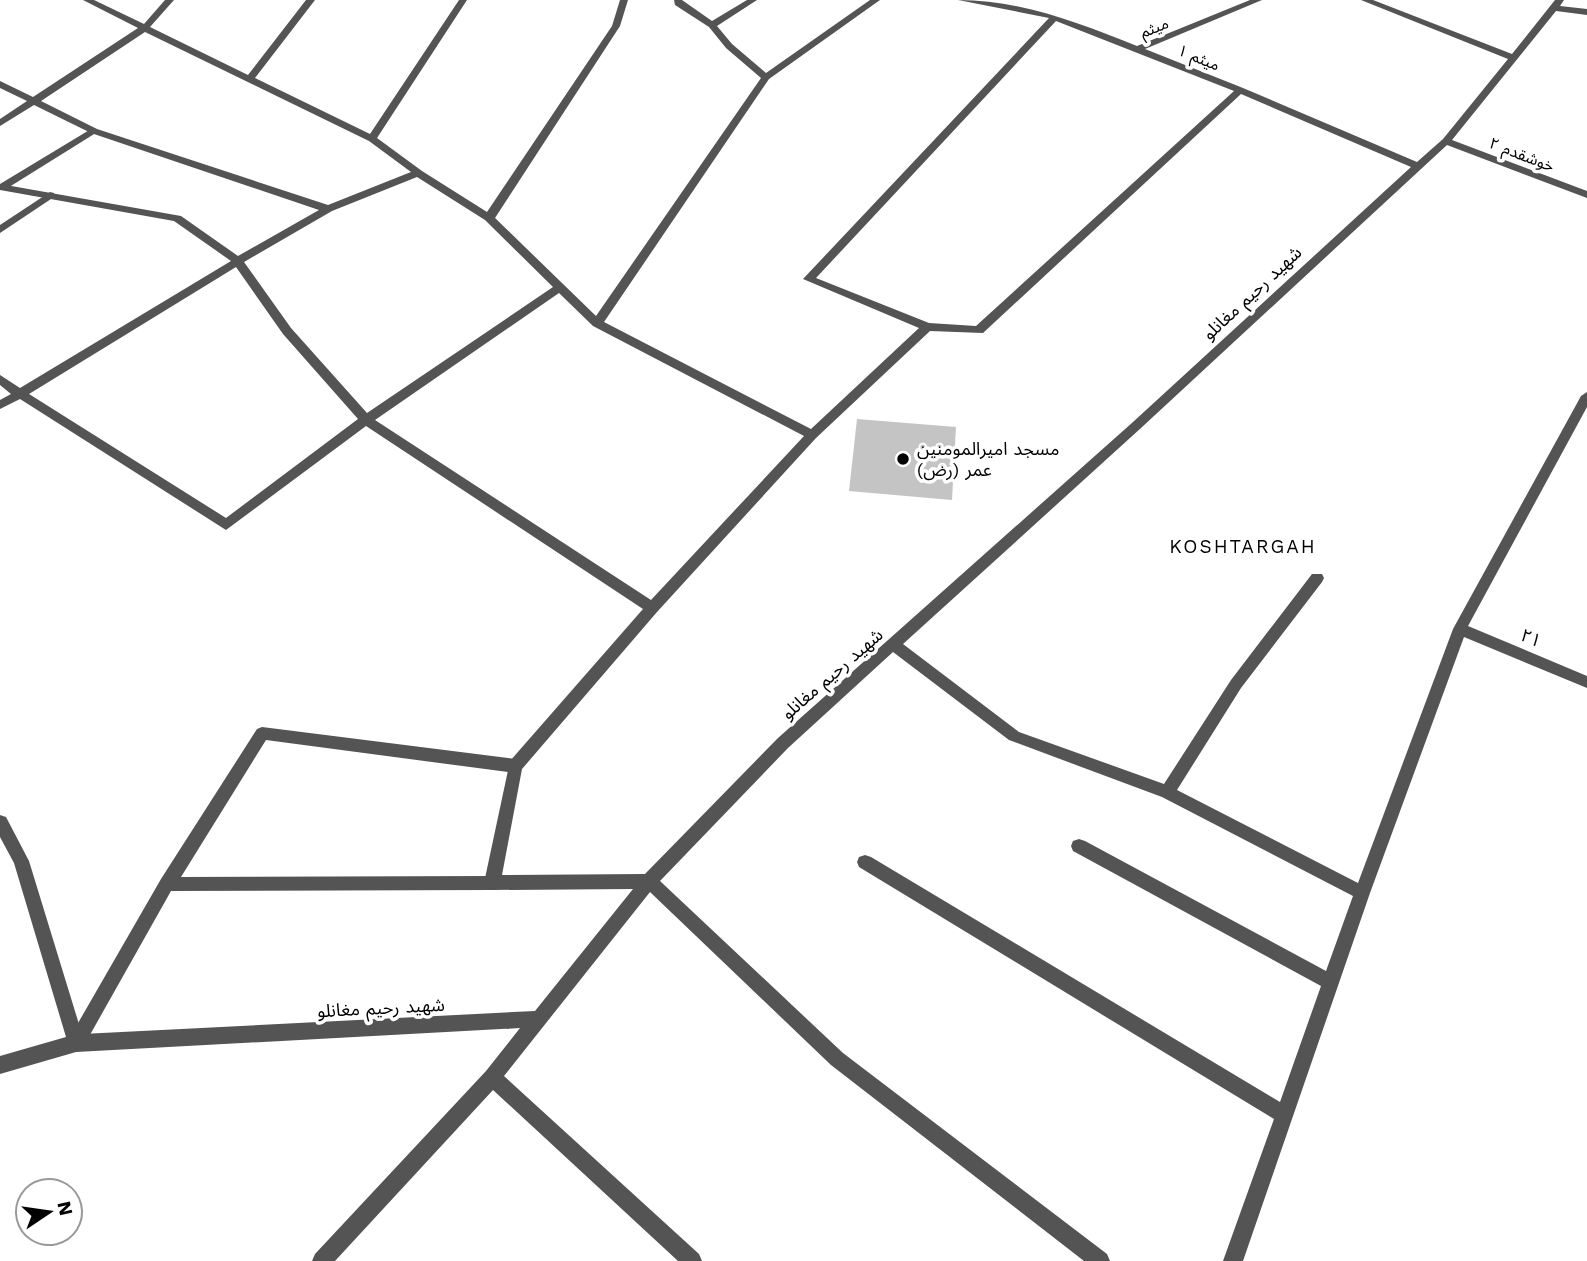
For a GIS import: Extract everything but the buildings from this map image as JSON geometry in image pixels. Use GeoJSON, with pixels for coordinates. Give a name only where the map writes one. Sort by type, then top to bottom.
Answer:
{"type":"FeatureCollection","features":[{"type":"Feature","properties":{"kind":"street"},"geometry":{"type":"LineString","coordinates":[[88,0],[372,139],[418,173],[489,218],[597,323],[812,435]]}},
{"type":"Feature","properties":{"kind":"street"},"geometry":{"type":"LineString","coordinates":[[0,123],[146,27],[170,0]]}},
{"type":"Feature","properties":{"kind":"street"},"geometry":{"type":"LineString","coordinates":[[249,79],[311,0]]}},
{"type":"Feature","properties":{"kind":"street"},"geometry":{"type":"LineString","coordinates":[[372,139],[463,0]]}},
{"type":"Feature","properties":{"kind":"street"},"geometry":{"type":"LineString","coordinates":[[489,218],[616,26],[624,0]]}},
{"type":"Feature","properties":{"kind":"street"},"geometry":{"type":"LineString","coordinates":[[678,0],[678,3],[712,25],[729,46],[765,77]]}},
{"type":"Feature","properties":{"kind":"street"},"geometry":{"type":"LineString","coordinates":[[712,25],[753,0]]}},
{"type":"Feature","properties":{"kind":"street"},"geometry":{"type":"LineString","coordinates":[[597,323],[765,77],[876,0]]}},
{"type":"Feature","properties":{"kind":"street","name":"۱ میثم"},"geometry":{"type":"LineString","coordinates":[[962,0],[1055,17],[1138,48],[1417,166]]}},
{"type":"Feature","properties":{"kind":"street","name":"میثم"},"geometry":{"type":"LineString","coordinates":[[1138,48],[1258,0]]}},
{"type":"Feature","properties":{"kind":"street"},"geometry":{"type":"LineString","coordinates":[[1365,0],[1514,58]]}},
{"type":"Feature","properties":{"kind":"street","name":"شهید رحیم مغانلو"},"geometry":{"type":"LineString","coordinates":[[0,1065],[76,1043],[539,1019],[649,881],[783,743],[1137,425],[1446,141],[1560,0]]}},
{"type":"Feature","properties":{"kind":"street"},"geometry":{"type":"LineString","coordinates":[[1552,8],[1587,12]]}},
{"type":"Feature","properties":{"kind":"street"},"geometry":{"type":"LineString","coordinates":[[1055,17],[809,279],[927,327],[979,330],[1240,90]]}},
{"type":"Feature","properties":{"kind":"street"},"geometry":{"type":"LineString","coordinates":[[0,84],[94,131],[328,209]]}},
{"type":"Feature","properties":{"kind":"street"},"geometry":{"type":"LineString","coordinates":[[1,187],[94,131]]}},
{"type":"Feature","properties":{"kind":"street","name":"۲ خوشقدم"},"geometry":{"type":"LineString","coordinates":[[1446,141],[1587,195]]}},
{"type":"Feature","properties":{"kind":"street"},"geometry":{"type":"LineString","coordinates":[[0,405],[328,209],[418,173]]}},
{"type":"Feature","properties":{"kind":"street"},"geometry":{"type":"LineString","coordinates":[[1,187],[177,218],[238,261],[287,331],[366,420],[652,608]]}},
{"type":"Feature","properties":{"kind":"street"},"geometry":{"type":"LineString","coordinates":[[0,230],[50,195]]}},
{"type":"Feature","properties":{"kind":"street"},"geometry":{"type":"LineString","coordinates":[[0,379],[226,526],[366,420],[559,288]]}},
{"type":"Feature","properties":{"kind":"street"},"geometry":{"type":"LineString","coordinates":[[492,883],[515,766],[652,608],[812,435],[927,327]]}},
{"type":"Feature","properties":{"kind":"street"},"geometry":{"type":"LineString","coordinates":[[1233,1261],[1362,893],[1460,629],[1587,396]]}},
{"type":"Feature","properties":{"kind":"street"},"geometry":{"type":"LineString","coordinates":[[1167,792],[1236,684],[1317,578]]}},
{"type":"Feature","properties":{"kind":"street","name":"۲۱"},"geometry":{"type":"LineString","coordinates":[[1460,629],[1587,682]]}},
{"type":"Feature","properties":{"kind":"street"},"geometry":{"type":"LineString","coordinates":[[894,645],[1014,736],[1167,792],[1362,893]]}},
{"type":"Feature","properties":{"kind":"street"},"geometry":{"type":"LineString","coordinates":[[76,1043],[167,884],[262,733],[515,766]]}},
{"type":"Feature","properties":{"kind":"street"},"geometry":{"type":"LineString","coordinates":[[0,822],[22,861],[76,1043]]}},
{"type":"Feature","properties":{"kind":"street"},"geometry":{"type":"LineString","coordinates":[[1079,846],[1331,982]]}},
{"type":"Feature","properties":{"kind":"street"},"geometry":{"type":"LineString","coordinates":[[865,862],[1284,1115]]}},
{"type":"Feature","properties":{"kind":"street"},"geometry":{"type":"LineString","coordinates":[[167,884],[649,881],[837,1059],[1100,1261]]}},
{"type":"Feature","properties":{"kind":"street"},"geometry":{"type":"LineString","coordinates":[[322,1261],[492,1077],[539,1019]]}},
{"type":"Feature","properties":{"kind":"street"},"geometry":{"type":"LineString","coordinates":[[492,1077],[692,1261]]}},
{"type":"Feature","properties":{"kind":"place","name":"مسجد امیرالمومنین عمر (رض)"},"geometry":{"type":"Point","coordinates":[903,459]}},
{"type":"Feature","properties":{"kind":"district","name":"KOSHTARGAH"},"geometry":{"type":"Point","coordinates":[1243,546]}}]}
